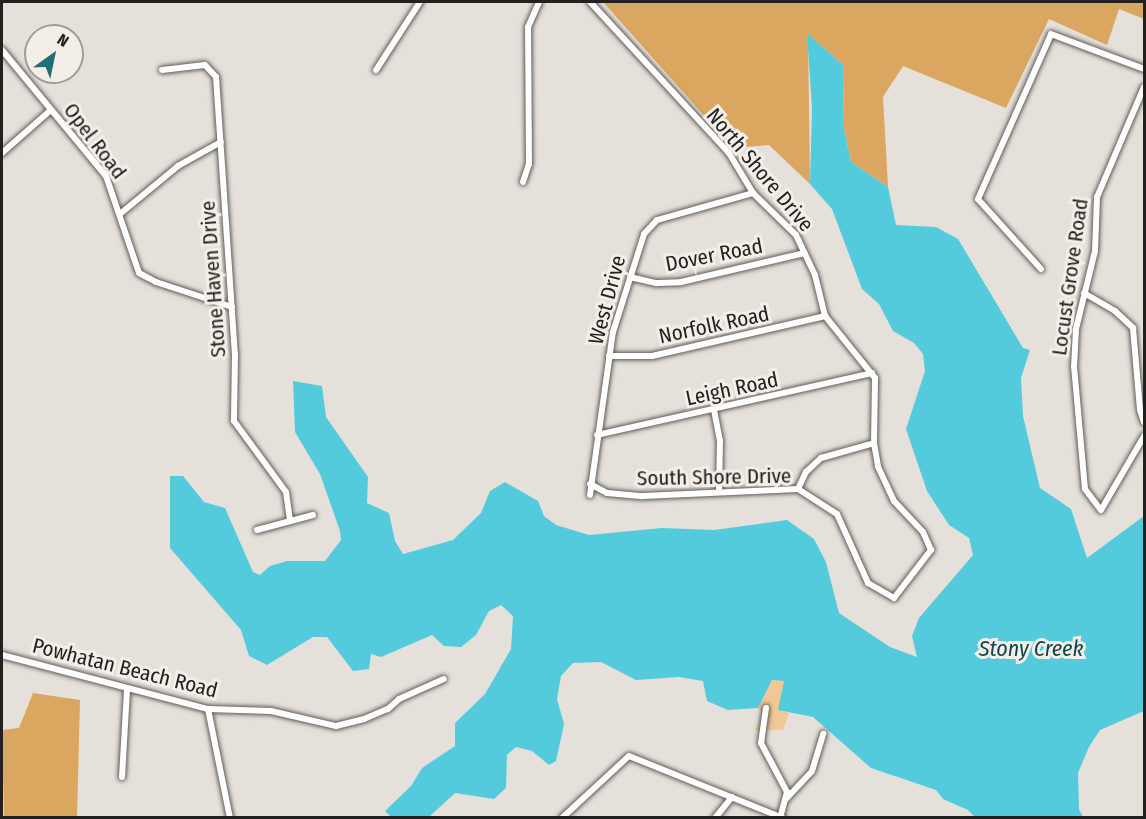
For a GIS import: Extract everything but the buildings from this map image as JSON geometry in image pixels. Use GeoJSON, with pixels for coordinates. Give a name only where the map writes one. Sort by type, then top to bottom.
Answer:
{"type":"FeatureCollection","features":[{"type":"Feature","properties":{"kind":"street"},"geometry":{"type":"LineString","coordinates":[[376,70],[420,2]]}},
{"type":"Feature","properties":{"kind":"street"},"geometry":{"type":"LineString","coordinates":[[523,183],[529,168],[528,27],[538,2]]}},
{"type":"Feature","properties":{"kind":"street","name":"North Shore Drive"},"geometry":{"type":"LineString","coordinates":[[590,2],[729,153],[753,193],[796,235],[805,253],[825,316],[872,373]]}},
{"type":"Feature","properties":{"kind":"street"},"geometry":{"type":"LineString","coordinates":[[1041,269],[978,199],[1051,34],[1144,69]]}},
{"type":"Feature","properties":{"kind":"street","name":"Opel Road"},"geometry":{"type":"LineString","coordinates":[[2,50],[106,176],[134,263],[142,276],[232,307]]}},
{"type":"Feature","properties":{"kind":"street","name":"Stone Haven Drive"},"geometry":{"type":"LineString","coordinates":[[162,70],[201,65],[213,69],[218,87],[232,307],[234,425],[286,492],[290,521]]}},
{"type":"Feature","properties":{"kind":"street","name":"Locust Grove Road"},"geometry":{"type":"LineString","coordinates":[[1144,87],[1096,197],[1095,251],[1076,329],[1077,403],[1086,465],[1085,489],[1101,510],[1144,436]]}},
{"type":"Feature","properties":{"kind":"street"},"geometry":{"type":"LineString","coordinates":[[2,153],[51,110]]}},
{"type":"Feature","properties":{"kind":"street"},"geometry":{"type":"LineString","coordinates":[[120,214],[178,166],[221,141]]}},
{"type":"Feature","properties":{"kind":"street","name":"West Drive"},"geometry":{"type":"LineString","coordinates":[[590,495],[609,356],[644,234],[653,222],[753,193]]}},
{"type":"Feature","properties":{"kind":"street","name":"Dover Road"},"geometry":{"type":"LineString","coordinates":[[630,277],[657,283],[681,282],[805,253]]}},
{"type":"Feature","properties":{"kind":"street"},"geometry":{"type":"LineString","coordinates":[[1084,293],[1114,311],[1133,328],[1137,390],[1144,422]]}},
{"type":"Feature","properties":{"kind":"street","name":"Norfolk Road"},"geometry":{"type":"LineString","coordinates":[[609,356],[652,356],[825,316]]}},
{"type":"Feature","properties":{"kind":"street"},"geometry":{"type":"LineString","coordinates":[[798,489],[806,472],[821,458],[874,443],[877,388],[872,373]]}},
{"type":"Feature","properties":{"kind":"street","name":"Leigh Road"},"geometry":{"type":"LineString","coordinates":[[597,435],[872,373]]}},
{"type":"Feature","properties":{"kind":"street"},"geometry":{"type":"LineString","coordinates":[[714,410],[720,441],[719,491]]}},
{"type":"Feature","properties":{"kind":"street","name":"South Shore Drive"},"geometry":{"type":"LineString","coordinates":[[590,484],[603,492],[628,495],[798,489],[841,519],[868,583],[894,598],[926,559],[930,546],[888,491],[874,443]]}},
{"type":"Feature","properties":{"kind":"street"},"geometry":{"type":"LineString","coordinates":[[257,530],[313,515]]}},
{"type":"Feature","properties":{"kind":"street","name":"Powhatan Beach Road"},"geometry":{"type":"LineString","coordinates":[[2,655],[127,691],[208,709],[271,711],[336,726],[388,709],[399,699],[444,679]]}},
{"type":"Feature","properties":{"kind":"street"},"geometry":{"type":"LineString","coordinates":[[122,777],[127,691]]}},
{"type":"Feature","properties":{"kind":"street"},"geometry":{"type":"LineString","coordinates":[[562,818],[625,757],[781,817],[786,800],[785,786],[761,743],[766,708]]}},
{"type":"Feature","properties":{"kind":"street"},"geometry":{"type":"LineString","coordinates":[[208,709],[230,818]]}},
{"type":"Feature","properties":{"kind":"street"},"geometry":{"type":"LineString","coordinates":[[786,800],[812,771],[823,734]]}},
{"type":"Feature","properties":{"kind":"street"},"geometry":{"type":"LineString","coordinates":[[715,818],[732,797]]}},
{"type":"Feature","properties":{"kind":"shaded area"},"geometry":{"type":"Polygon","coordinates":[[[603,2],[1144,2],[1144,19],[1119,9],[1107,45],[1049,19],[1006,108],[903,66],[883,97],[888,187],[851,162],[844,129],[843,65],[808,34],[810,184],[769,145],[733,148],[603,2]]]}},
{"type":"Feature","properties":{"kind":"shaded area"},"geometry":{"type":"Polygon","coordinates":[[[772,680],[784,681],[779,710],[789,713],[783,730],[755,730],[763,712],[758,708],[772,680]]]}},
{"type":"Feature","properties":{"kind":"shaded area"},"geometry":{"type":"Polygon","coordinates":[[[33,693],[80,700],[77,817],[4,817],[2,730],[19,728],[33,693]]]}},
{"type":"Feature","properties":{"kind":"water","name":"Stony Creek"},"geometry":{"type":"Polygon","coordinates":[[[807,33],[843,65],[844,129],[851,162],[888,187],[896,225],[936,227],[958,239],[1023,348],[1030,350],[1021,378],[1023,416],[1040,488],[1071,509],[1087,558],[1144,516],[1144,711],[1100,730],[1089,747],[1078,773],[1079,809],[1083,817],[975,817],[968,810],[943,799],[936,790],[871,768],[813,717],[778,710],[784,681],[772,680],[758,708],[728,710],[707,701],[703,681],[679,677],[636,680],[601,662],[573,663],[561,676],[557,699],[564,724],[556,761],[549,765],[532,751],[516,747],[507,755],[506,788],[494,799],[455,793],[429,817],[391,817],[385,811],[411,786],[422,768],[455,746],[455,723],[485,694],[511,649],[513,616],[501,605],[489,611],[476,635],[461,647],[444,646],[432,635],[381,657],[371,654],[369,669],[353,671],[327,637],[313,637],[267,665],[249,656],[241,630],[170,548],[170,476],[183,476],[204,502],[225,508],[253,572],[260,575],[270,566],[287,561],[325,561],[341,540],[340,531],[320,474],[295,432],[293,381],[322,386],[326,417],[368,477],[367,503],[389,513],[395,541],[403,554],[453,540],[481,513],[490,491],[505,482],[538,501],[544,516],[556,525],[589,535],[662,528],[714,530],[787,520],[814,539],[826,562],[839,613],[890,647],[917,657],[912,636],[919,618],[973,555],[969,538],[949,525],[927,491],[906,429],[925,371],[923,354],[914,343],[893,331],[879,304],[862,289],[832,209],[810,184],[812,108],[807,33]]]}}]}
